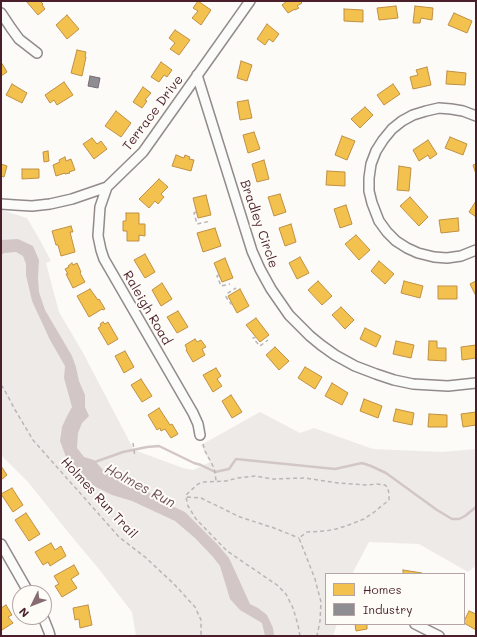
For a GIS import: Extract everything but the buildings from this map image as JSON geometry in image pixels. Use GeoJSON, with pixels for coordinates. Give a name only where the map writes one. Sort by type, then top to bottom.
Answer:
{"type":"FeatureCollection","features":[{"type":"Feature","properties":{"kind":"street","name":"Terrace Drive"},"geometry":{"type":"LineString","coordinates":[[1,204],[26,206],[50,204],[72,199],[107,187],[142,152],[250,1]]}},
{"type":"Feature","properties":{"kind":"street"},"geometry":{"type":"LineString","coordinates":[[1,13],[19,39],[37,53]]}},
{"type":"Feature","properties":{"kind":"street","name":"Bradley Circle"},"geometry":{"type":"LineString","coordinates":[[197,75],[252,251],[271,289],[289,315],[310,336],[335,355],[355,366],[376,374],[413,384],[448,386],[476,383]]}},
{"type":"Feature","properties":{"kind":"street"},"geometry":{"type":"LineString","coordinates":[[476,116],[463,111],[439,108],[426,110],[402,121],[392,129],[376,151],[371,164],[369,178],[369,191],[379,221],[396,241],[418,253],[434,257],[461,256],[476,250]]}},
{"type":"Feature","properties":{"kind":"street","name":"Raleigh Road"},"geometry":{"type":"LineString","coordinates":[[107,187],[100,207],[98,236],[102,254],[193,412],[198,424],[200,435]]}},
{"type":"Feature","properties":{"kind":"street"},"geometry":{"type":"LineString","coordinates":[[1,544],[24,585]]}},
{"type":"Feature","properties":{"kind":"street"},"geometry":{"type":"LineString","coordinates":[[46,625],[50,636]]}},
{"type":"Feature","properties":{"kind":"street"},"geometry":{"type":"LineString","coordinates":[[417,625],[439,636]]}},
{"type":"Feature","properties":{"kind":"path"},"geometry":{"type":"LineString","coordinates":[[196,212],[194,213],[197,224],[211,221]]}},
{"type":"Feature","properties":{"kind":"path"},"geometry":{"type":"LineString","coordinates":[[219,275],[217,276],[221,286],[230,284]]}},
{"type":"Feature","properties":{"kind":"path"},"geometry":{"type":"LineString","coordinates":[[232,303],[231,304],[226,297],[228,293],[236,288]]}},
{"type":"Feature","properties":{"kind":"path"},"geometry":{"type":"LineString","coordinates":[[256,337],[253,338],[260,346],[268,340]]}},
{"type":"Feature","properties":{"kind":"path","name":"Holmes Run Trail"},"geometry":{"type":"LineString","coordinates":[[1,385],[33,440],[119,537],[145,557],[174,584],[195,607],[201,620],[201,636]]}},
{"type":"Feature","properties":{"kind":"path"},"geometry":{"type":"LineString","coordinates":[[200,435],[205,451],[215,472],[216,481]]}},
{"type":"Feature","properties":{"kind":"path"},"geometry":{"type":"LineString","coordinates":[[133,443],[135,457]]}},
{"type":"Feature","properties":{"kind":"path"},"geometry":{"type":"LineString","coordinates":[[299,538],[307,532],[336,529],[364,519],[389,500],[390,496],[388,488],[377,484],[368,485],[305,478],[272,479],[255,476],[226,481],[204,482],[198,484],[187,494],[186,497],[188,506],[196,519],[227,550],[277,585],[286,594],[293,608],[300,636]]}},
{"type":"Feature","properties":{"kind":"path"},"geometry":{"type":"LineString","coordinates":[[186,497],[201,498],[240,517],[299,538],[315,579],[321,602],[320,621],[317,636]]}},
{"type":"Feature","properties":{"kind":"shaded area"},"geometry":{"type":"Polygon","coordinates":[[[1,210],[27,218],[41,242],[51,261],[46,263],[59,312],[82,351],[134,450],[183,468],[193,470],[210,462],[201,445],[260,412],[300,433],[314,428],[373,449],[442,452],[476,449],[476,566],[468,572],[419,544],[369,542],[353,573],[325,573],[325,625],[337,625],[333,636],[136,636],[132,612],[28,482],[1,455],[1,210]]]}},
{"type":"Feature","properties":{"kind":"shaded area"},"geometry":{"type":"Polygon","coordinates":[[[18,239],[33,246],[39,260],[39,292],[45,310],[72,356],[79,381],[85,395],[85,407],[89,416],[82,423],[78,433],[77,448],[84,457],[94,460],[104,471],[114,478],[148,492],[163,502],[185,512],[229,558],[250,604],[267,615],[273,628],[274,636],[265,636],[262,623],[240,610],[230,599],[220,566],[195,538],[175,521],[132,501],[112,495],[94,486],[71,465],[66,457],[60,441],[62,427],[72,407],[64,378],[65,366],[50,340],[32,301],[26,275],[26,264],[23,256],[16,252],[4,253],[1,255],[1,240],[18,239]]]}},
{"type":"Feature","properties":{"kind":"waterway","name":"Holmes Run"},"geometry":{"type":"LineString","coordinates":[[92,463],[123,452],[159,446],[215,472],[229,469],[236,459],[335,469],[362,463],[386,473],[452,519],[459,519],[476,507]]}}]}
